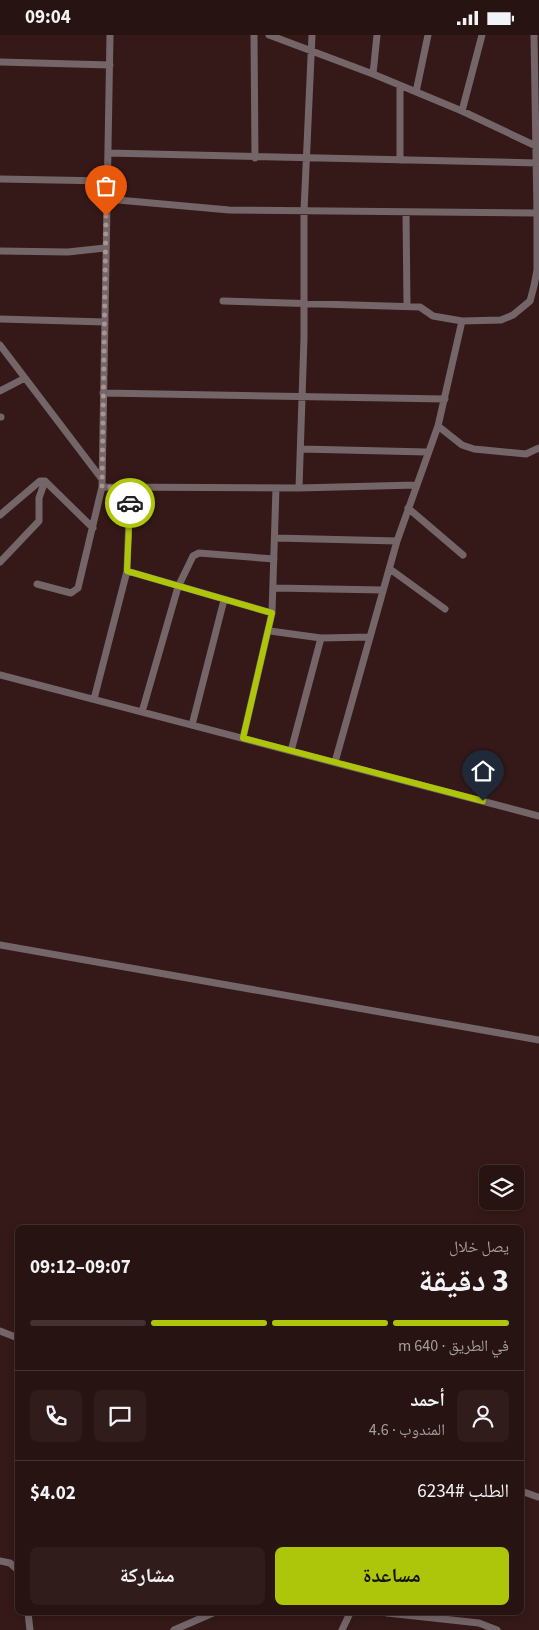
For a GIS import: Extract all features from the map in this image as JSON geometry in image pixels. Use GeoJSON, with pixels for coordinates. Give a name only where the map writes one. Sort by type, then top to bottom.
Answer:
{"type":"FeatureCollection","features":[{"type":"Feature","properties":{"kind":"street"},"geometry":{"type":"LineString","coordinates":[[36,584],[71,593],[75,592],[102,487],[110,35]]}},
{"type":"Feature","properties":{"kind":"street"},"geometry":{"type":"LineString","coordinates":[[254,35],[255,158]]}},
{"type":"Feature","properties":{"kind":"street"},"geometry":{"type":"LineString","coordinates":[[269,35],[373,74],[462,111],[537,150]]}},
{"type":"Feature","properties":{"kind":"street"},"geometry":{"type":"LineString","coordinates":[[299,488],[303,395],[304,211],[312,35]]}},
{"type":"Feature","properties":{"kind":"street"},"geometry":{"type":"LineString","coordinates":[[373,74],[376,35]]}},
{"type":"Feature","properties":{"kind":"street"},"geometry":{"type":"LineString","coordinates":[[416,92],[428,35]]}},
{"type":"Feature","properties":{"kind":"street"},"geometry":{"type":"LineString","coordinates":[[462,111],[482,35]]}},
{"type":"Feature","properties":{"kind":"street"},"geometry":{"type":"LineString","coordinates":[[223,301],[420,307],[432,316],[462,321],[501,319],[513,315],[530,301],[537,271],[538,232],[534,35]]}},
{"type":"Feature","properties":{"kind":"street"},"geometry":{"type":"LineString","coordinates":[[0,62],[110,65]]}},
{"type":"Feature","properties":{"kind":"street"},"geometry":{"type":"LineString","coordinates":[[400,85],[400,160]]}},
{"type":"Feature","properties":{"kind":"street"},"geometry":{"type":"LineString","coordinates":[[108,153],[255,158],[537,163]]}},
{"type":"Feature","properties":{"kind":"street"},"geometry":{"type":"LineString","coordinates":[[0,179],[108,181]]}},
{"type":"Feature","properties":{"kind":"street"},"geometry":{"type":"LineString","coordinates":[[107,199],[229,210],[537,213]]}},
{"type":"Feature","properties":{"kind":"street"},"geometry":{"type":"LineString","coordinates":[[406,213],[407,306]]}},
{"type":"Feature","properties":{"kind":"street"},"geometry":{"type":"LineString","coordinates":[[0,251],[68,251],[105,248]]}},
{"type":"Feature","properties":{"kind":"street"},"geometry":{"type":"LineString","coordinates":[[0,319],[105,322]]}},
{"type":"Feature","properties":{"kind":"street"},"geometry":{"type":"LineString","coordinates":[[335,761],[397,541],[427,452],[438,426],[462,321]]}},
{"type":"Feature","properties":{"kind":"street"},"geometry":{"type":"LineString","coordinates":[[0,345],[101,478]]}},
{"type":"Feature","properties":{"kind":"street"},"geometry":{"type":"LineString","coordinates":[[0,391],[25,378]]}},
{"type":"Feature","properties":{"kind":"street"},"geometry":{"type":"LineString","coordinates":[[103,393],[303,395],[445,399]]}},
{"type":"Feature","properties":{"kind":"street"},"geometry":{"type":"LineString","coordinates":[[438,426],[462,445],[474,449],[526,454],[539,448]]}},
{"type":"Feature","properties":{"kind":"street"},"geometry":{"type":"LineString","coordinates":[[301,449],[427,452]]}},
{"type":"Feature","properties":{"kind":"street"},"geometry":{"type":"LineString","coordinates":[[0,515],[40,481],[45,481]]}},
{"type":"Feature","properties":{"kind":"street"},"geometry":{"type":"LineString","coordinates":[[45,481],[93,528]]}},
{"type":"Feature","properties":{"kind":"street"},"geometry":{"type":"LineString","coordinates":[[0,563],[39,521],[39,499],[45,481]]}},
{"type":"Feature","properties":{"kind":"street"},"geometry":{"type":"LineString","coordinates":[[102,487],[299,488],[416,485]]}},
{"type":"Feature","properties":{"kind":"street"},"geometry":{"type":"LineString","coordinates":[[94,699],[127,571],[130,488]]}},
{"type":"Feature","properties":{"kind":"street"},"geometry":{"type":"LineString","coordinates":[[243,738],[270,631],[274,588],[276,488]]}},
{"type":"Feature","properties":{"kind":"street"},"geometry":{"type":"LineString","coordinates":[[408,508],[463,555]]}},
{"type":"Feature","properties":{"kind":"street"},"geometry":{"type":"LineString","coordinates":[[276,538],[397,541]]}},
{"type":"Feature","properties":{"kind":"street"},"geometry":{"type":"LineString","coordinates":[[142,712],[178,587],[190,560],[199,553],[274,559]]}},
{"type":"Feature","properties":{"kind":"street"},"geometry":{"type":"LineString","coordinates":[[390,569],[445,609]]}},
{"type":"Feature","properties":{"kind":"street"},"geometry":{"type":"LineString","coordinates":[[127,571],[224,601],[272,613]]}},
{"type":"Feature","properties":{"kind":"street"},"geometry":{"type":"LineString","coordinates":[[274,588],[383,590]]}},
{"type":"Feature","properties":{"kind":"street"},"geometry":{"type":"LineString","coordinates":[[192,725],[224,601]]}},
{"type":"Feature","properties":{"kind":"street"},"geometry":{"type":"LineString","coordinates":[[270,631],[321,637],[370,637]]}},
{"type":"Feature","properties":{"kind":"street"},"geometry":{"type":"LineString","coordinates":[[291,751],[321,637]]}},
{"type":"Feature","properties":{"kind":"street"},"geometry":{"type":"LineString","coordinates":[[0,675],[335,761],[539,816]]}},
{"type":"Feature","properties":{"kind":"street"},"geometry":{"type":"LineString","coordinates":[[0,945],[539,1040]]}},
{"type":"Feature","properties":{"kind":"street"},"geometry":{"type":"LineString","coordinates":[[0,1331],[15,1338]]}},
{"type":"Feature","properties":{"kind":"street"},"geometry":{"type":"LineString","coordinates":[[524,1492],[538,1497]]}},
{"type":"Feature","properties":{"kind":"street"},"geometry":{"type":"LineString","coordinates":[[10,1563],[15,1559]]}},
{"type":"Feature","properties":{"kind":"street"},"geometry":{"type":"LineString","coordinates":[[0,1561],[10,1563],[15,1567]]}},
{"type":"Feature","properties":{"kind":"street"},"geometry":{"type":"LineString","coordinates":[[28,1615],[30,1630]]}},
{"type":"Feature","properties":{"kind":"street"},"geometry":{"type":"LineString","coordinates":[[174,1630],[208,1615]]}},
{"type":"Feature","properties":{"kind":"street"},"geometry":{"type":"LineString","coordinates":[[342,1630],[349,1615]]}},
{"type":"Feature","properties":{"kind":"street"},"geometry":{"type":"LineString","coordinates":[[408,1615],[479,1623],[496,1630]]}},
{"type":"Feature","properties":{"kind":"way so far"},"geometry":{"type":"LineString","coordinates":[[106,216],[101,478],[102,487],[130,488],[130,503]]}},
{"type":"Feature","properties":{"kind":"route"},"geometry":{"type":"LineString","coordinates":[[130,503],[127,571],[224,601],[272,613],[270,631],[243,738],[483,801]]}}]}
